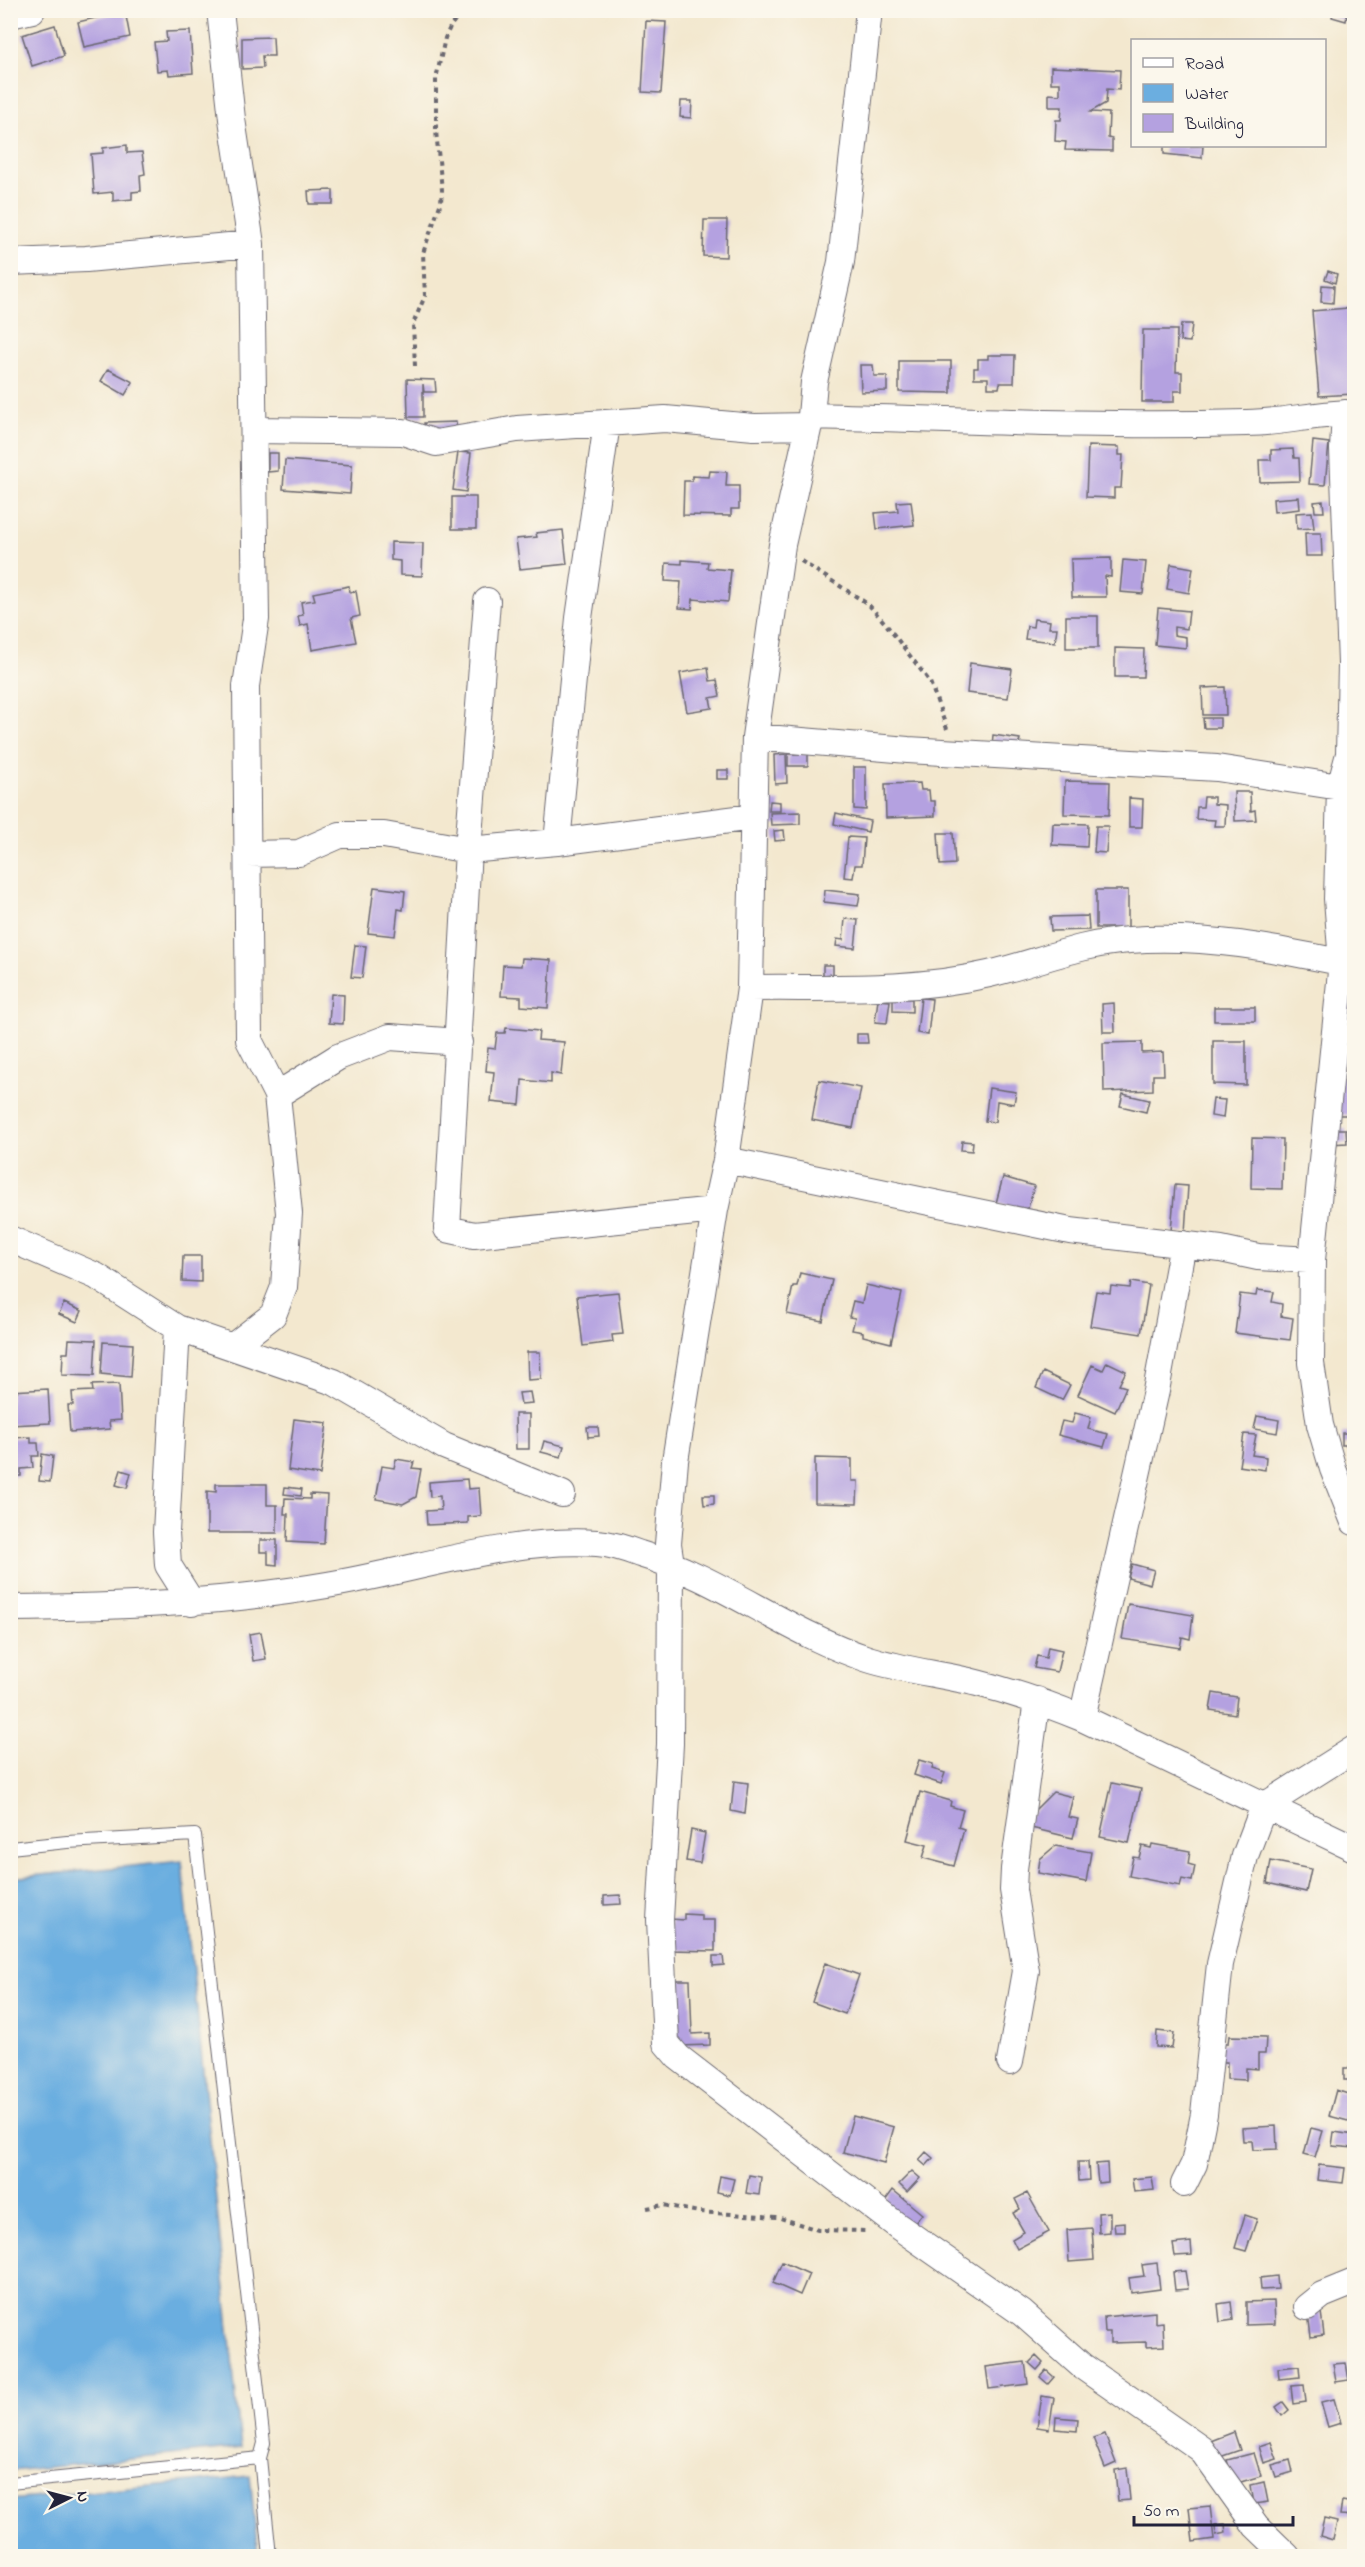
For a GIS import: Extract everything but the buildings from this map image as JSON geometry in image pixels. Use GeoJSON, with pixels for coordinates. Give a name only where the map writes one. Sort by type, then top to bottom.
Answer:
{"type":"FeatureCollection","features":[{"type":"Feature","properties":{"kind":"street"},"geometry":{"type":"LineString","coordinates":[[10,15],[32,10]]}},
{"type":"Feature","properties":{"kind":"street"},"geometry":{"type":"LineString","coordinates":[[220,10],[232,119],[251,244],[256,619],[246,686],[249,1040],[277,1095],[289,1213],[284,1287],[273,1315],[232,1347]]}},
{"type":"Feature","properties":{"kind":"street"},"geometry":{"type":"LineString","coordinates":[[869,10],[841,262],[814,382],[810,421],[782,545],[755,737],[750,988],[726,1160],[715,1210],[675,1461],[668,1544],[671,1564],[670,1744],[660,1920],[666,2043],[678,2057],[899,2227],[1022,2313],[1082,2366],[1201,2449],[1256,2526],[1287,2556]]}},
{"type":"Feature","properties":{"kind":"street"},"geometry":{"type":"LineString","coordinates":[[10,262],[86,259],[251,244]]}},
{"type":"Feature","properties":{"kind":"street"},"geometry":{"type":"LineString","coordinates":[[254,430],[403,432],[436,443],[517,429],[665,419],[754,427],[810,421],[1240,423],[1322,413],[1350,413],[1343,449],[1351,674],[1349,754],[1340,787],[1348,818],[1337,899],[1348,963],[1312,1260],[1311,1363],[1320,1425],[1333,1469],[1354,1522]]}},
{"type":"Feature","properties":{"kind":"street"},"geometry":{"type":"LineString","coordinates":[[557,842],[579,618],[607,423]]}},
{"type":"Feature","properties":{"kind":"street"},"geometry":{"type":"LineString","coordinates":[[487,601],[468,850],[447,1229],[474,1235],[715,1210]]}},
{"type":"Feature","properties":{"kind":"street"},"geometry":{"type":"LineString","coordinates":[[755,737],[962,753],[1217,768],[1340,787]]}},
{"type":"Feature","properties":{"kind":"street"},"geometry":{"type":"LineString","coordinates":[[247,854],[299,853],[340,835],[384,835],[468,850],[557,842],[753,817]]}},
{"type":"Feature","properties":{"kind":"street"},"geometry":{"type":"LineString","coordinates":[[750,988],[886,986],[939,982],[989,974],[1064,951],[1129,940],[1229,942],[1348,963]]}},
{"type":"Feature","properties":{"kind":"street"},"geometry":{"type":"LineString","coordinates":[[277,1095],[338,1057],[390,1037],[459,1042]]}},
{"type":"Feature","properties":{"kind":"street"},"geometry":{"type":"LineString","coordinates":[[726,1160],[1070,1231],[1183,1244],[1258,1257],[1312,1260]]}},
{"type":"Feature","properties":{"kind":"street"},"geometry":{"type":"LineString","coordinates":[[10,1239],[96,1276],[177,1328],[334,1382],[444,1446],[562,1494]]}},
{"type":"Feature","properties":{"kind":"street"},"geometry":{"type":"LineString","coordinates":[[1082,1718],[1156,1391],[1183,1244]]}},
{"type":"Feature","properties":{"kind":"street"},"geometry":{"type":"LineString","coordinates":[[177,1328],[166,1532],[168,1565],[192,1603]]}},
{"type":"Feature","properties":{"kind":"street"},"geometry":{"type":"LineString","coordinates":[[10,1608],[192,1603],[328,1585],[483,1552],[568,1543],[600,1543],[671,1564],[718,1585],[769,1615],[819,1640],[868,1659],[979,1683],[1037,1700],[1082,1718],[1354,1848]]}},
{"type":"Feature","properties":{"kind":"street"},"geometry":{"type":"LineString","coordinates":[[1010,2062],[1026,1971],[1014,1900],[1014,1869],[1037,1700]]}},
{"type":"Feature","properties":{"kind":"street"},"geometry":{"type":"LineString","coordinates":[[1184,2184],[1194,2164],[1204,2114],[1220,1964],[1245,1856],[1264,1806],[1354,1749]]}},
{"type":"Feature","properties":{"kind":"street"},"geometry":{"type":"LineString","coordinates":[[1307,2307],[1322,2295],[1354,2282]]}},
{"type":"Feature","properties":{"kind":"lane"},"geometry":{"type":"LineString","coordinates":[[10,1848],[67,1842],[195,1835],[264,2443],[260,2458],[270,2556]]}},
{"type":"Feature","properties":{"kind":"lane"},"geometry":{"type":"LineString","coordinates":[[10,2483],[260,2458]]}},
{"type":"Feature","properties":{"kind":"path"},"geometry":{"type":"LineString","coordinates":[[415,366],[413,324],[425,296],[423,253],[441,202],[442,190],[436,131],[436,79],[445,38],[451,25],[464,10]]}},
{"type":"Feature","properties":{"kind":"path"},"geometry":{"type":"LineString","coordinates":[[782,545],[802,561],[868,604],[885,623],[930,682],[951,738],[962,753]]}},
{"type":"Feature","properties":{"kind":"path"},"geometry":{"type":"LineString","coordinates":[[647,2208],[663,2205],[699,2212],[777,2217],[834,2232],[851,2233],[899,2227]]}},
{"type":"Feature","properties":{"kind":"water"},"geometry":{"type":"Polygon","coordinates":[[[182,1861],[241,2448],[11,2471],[11,1878],[182,1861]]]}},
{"type":"Feature","properties":{"kind":"water"},"geometry":{"type":"Polygon","coordinates":[[[250,2476],[258,2556],[11,2556],[11,2500],[250,2476]]]}}]}
